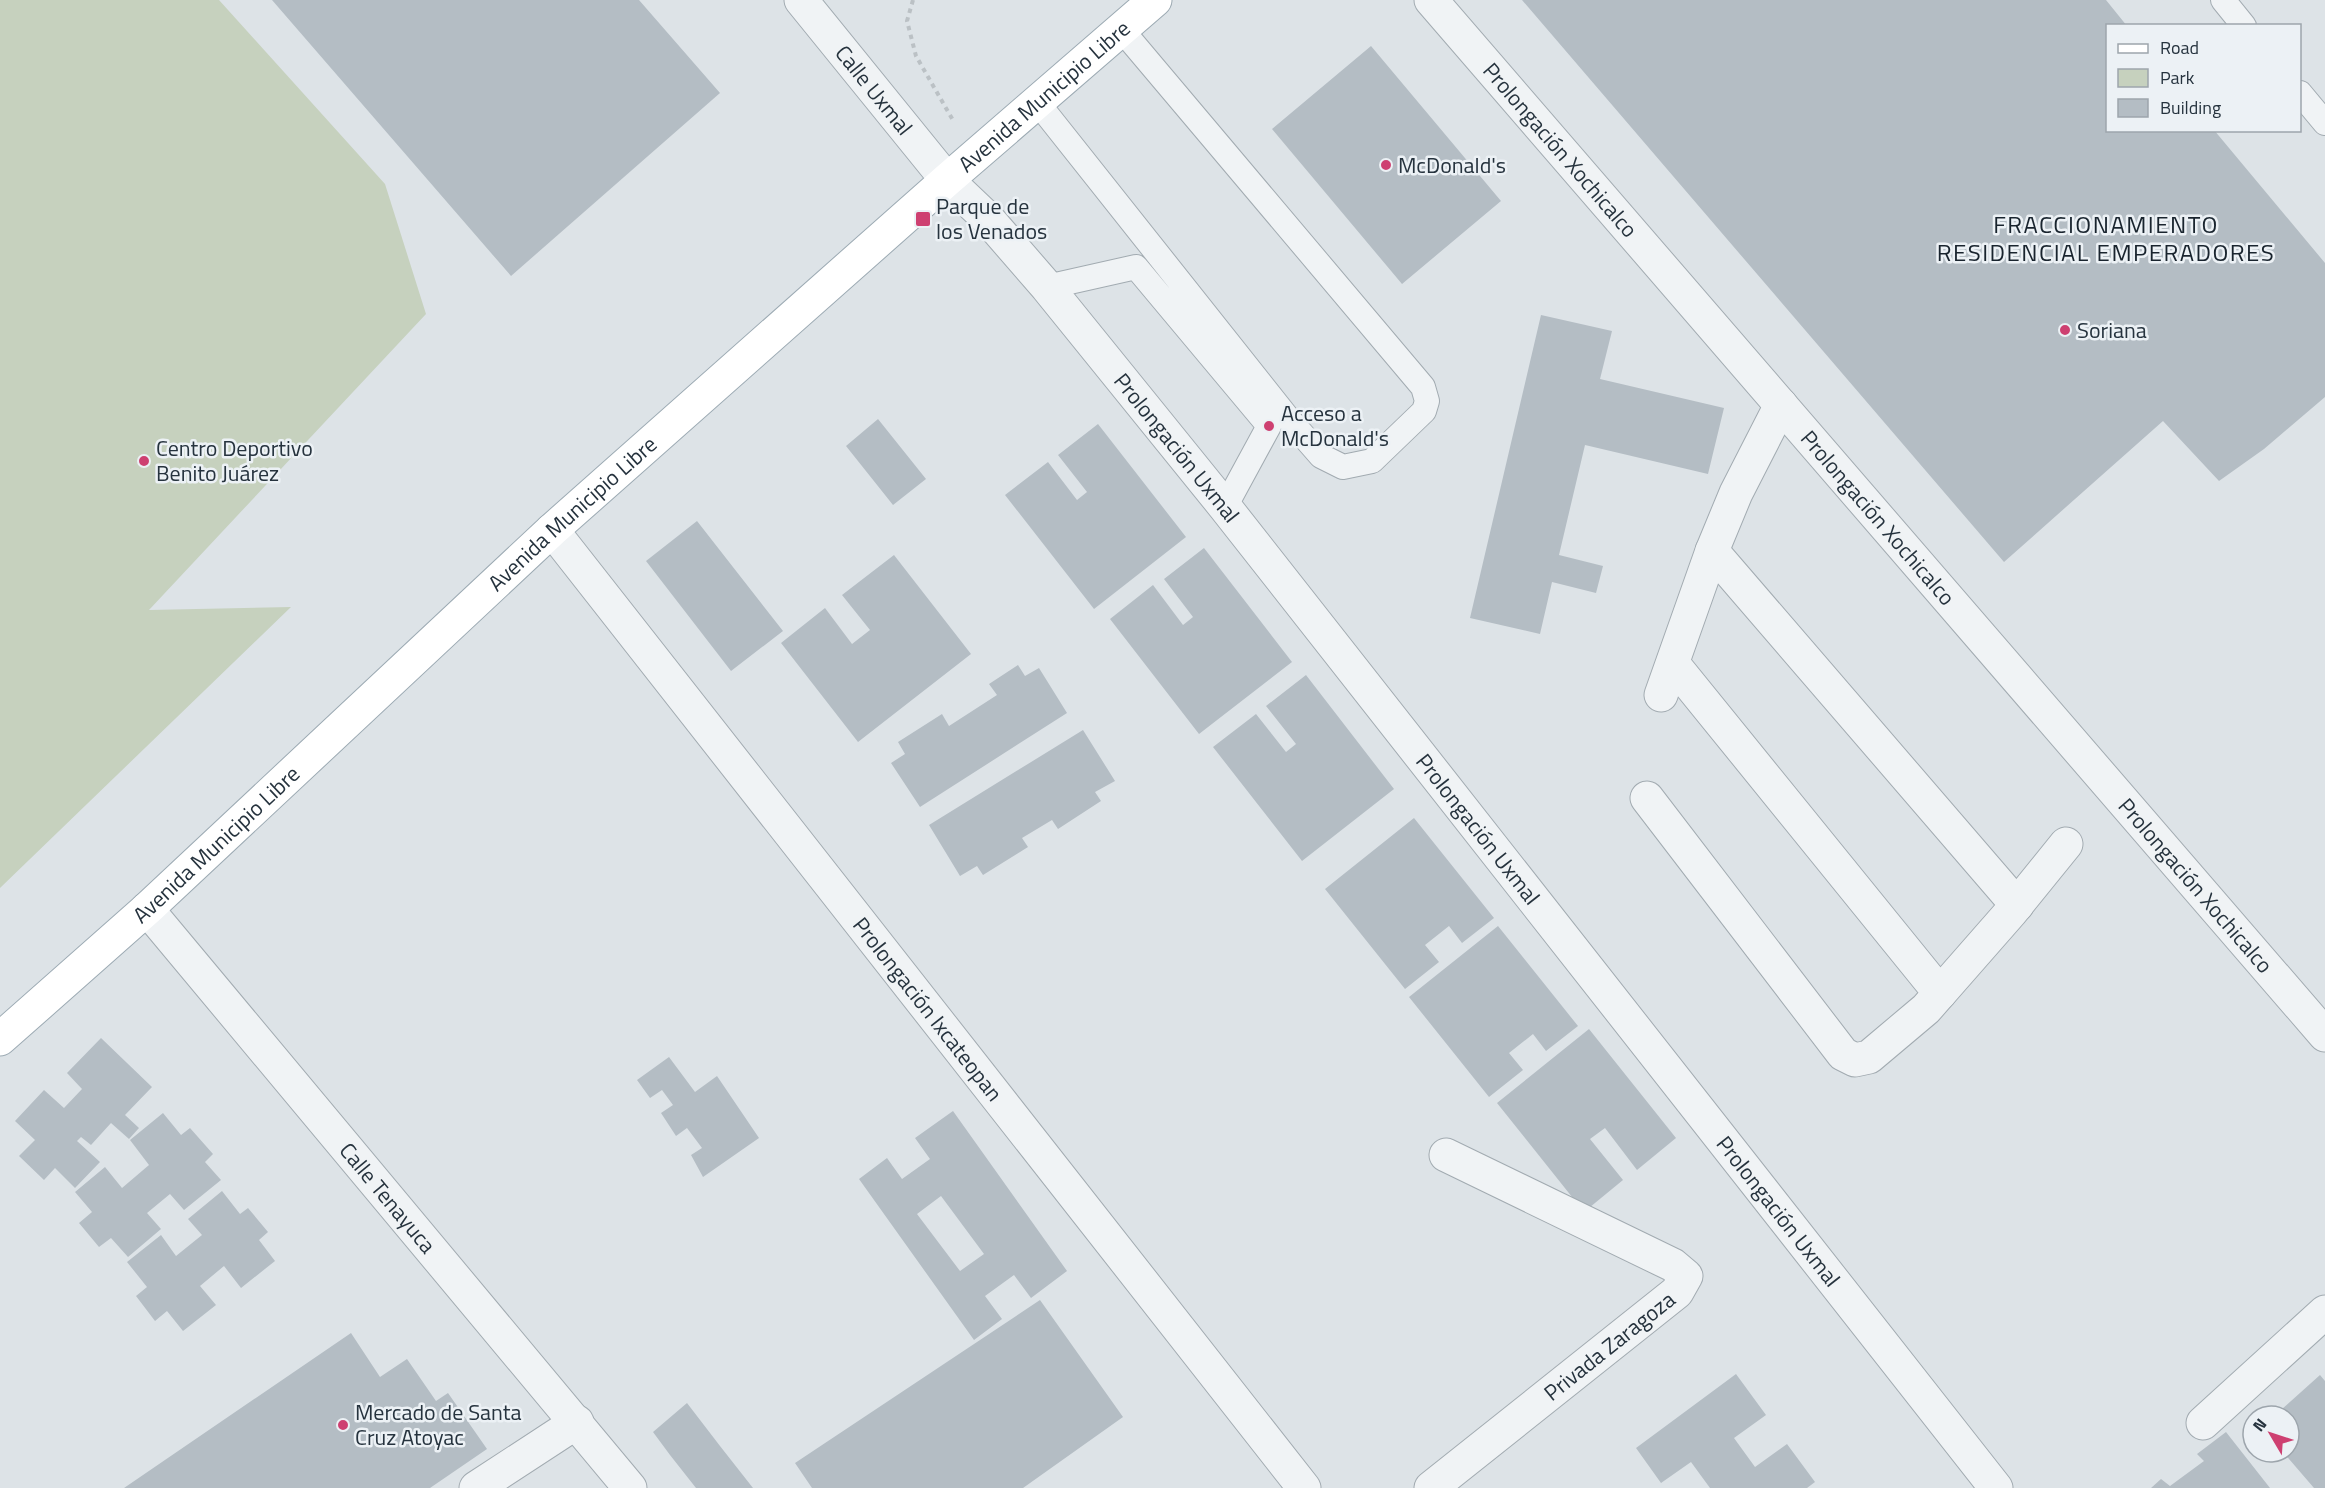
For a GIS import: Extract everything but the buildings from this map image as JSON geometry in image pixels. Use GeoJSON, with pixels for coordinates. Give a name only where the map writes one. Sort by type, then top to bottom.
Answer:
{"type":"FeatureCollection","features":[{"type":"Feature","properties":{"kind":"main road","name":"Avenida Municipio Libre"},"geometry":{"type":"LineString","coordinates":[[0,1039],[147,909],[552,530],[946,180],[1155,0]]}},
{"type":"Feature","properties":{"kind":"street","name":"Calle Uxmal"},"geometry":{"type":"LineString","coordinates":[[801,0],[946,180]]}},
{"type":"Feature","properties":{"kind":"street","name":"Prolongación Xochicalco"},"geometry":{"type":"LineString","coordinates":[[1431,0],[2325,1035]]}},
{"type":"Feature","properties":{"kind":"street","name":"Prolongación Uxmal"},"geometry":{"type":"LineString","coordinates":[[946,180],[988,219],[1047,287],[1225,507],[1996,1488]]}},
{"type":"Feature","properties":{"kind":"street"},"geometry":{"type":"LineString","coordinates":[[1661,695],[1674,665],[1712,550],[1736,493],[1781,405]]}},
{"type":"Feature","properties":{"kind":"street","name":"Prolongación Ixcateopan"},"geometry":{"type":"LineString","coordinates":[[552,530],[1304,1488]]}},
{"type":"Feature","properties":{"kind":"street"},"geometry":{"type":"LineString","coordinates":[[1712,550],[2017,904]]}},
{"type":"Feature","properties":{"kind":"street"},"geometry":{"type":"LineString","coordinates":[[1674,665],[1940,993]]}},
{"type":"Feature","properties":{"kind":"street"},"geometry":{"type":"LineString","coordinates":[[1647,798],[1844,1054],[1855,1060],[1869,1057],[1926,1009],[2066,844]]}},
{"type":"Feature","properties":{"kind":"street","name":"Calle Tenayuca"},"geometry":{"type":"LineString","coordinates":[[147,909],[630,1488]]}},
{"type":"Feature","properties":{"kind":"street","name":"Privada Zaragoza"},"geometry":{"type":"LineString","coordinates":[[1431,1488],[1677,1292],[1686,1276],[1673,1265],[1446,1155]]}},
{"type":"Feature","properties":{"kind":"street"},"geometry":{"type":"LineString","coordinates":[[2203,1423],[2325,1312]]}},
{"type":"Feature","properties":{"kind":"street"},"geometry":{"type":"LineString","coordinates":[[476,1488],[577,1422]]}},
{"type":"Feature","properties":{"kind":"lane"},"geometry":{"type":"LineString","coordinates":[[2223,0],[2242,24]]}},
{"type":"Feature","properties":{"kind":"lane"},"geometry":{"type":"LineString","coordinates":[[1121,29],[1423,387],[1427,401],[1424,411],[1372,461],[1343,467],[1321,456],[1278,421],[1136,267]]}},
{"type":"Feature","properties":{"kind":"lane"},"geometry":{"type":"LineString","coordinates":[[2301,94],[2325,123]]}},
{"type":"Feature","properties":{"kind":"lane"},"geometry":{"type":"LineString","coordinates":[[1037,102],[1149,242],[1278,421]]}},
{"type":"Feature","properties":{"kind":"lane"},"geometry":{"type":"LineString","coordinates":[[1047,287],[1136,267],[1149,242]]}},
{"type":"Feature","properties":{"kind":"lane"},"geometry":{"type":"LineString","coordinates":[[1225,507],[1278,421]]}},
{"type":"Feature","properties":{"kind":"path"},"geometry":{"type":"LineString","coordinates":[[913,0],[907,21],[916,56],[974,156]]}},
{"type":"Feature","properties":{"kind":"green space","name":"Centro Deportivo Benito Juárez"},"geometry":{"type":"Polygon","coordinates":[[[0,0],[219,0],[385,184],[426,314],[149,610],[291,607],[0,888],[0,0]]]}},
{"type":"Feature","properties":{"kind":"place","name":"McDonald's"},"geometry":{"type":"Point","coordinates":[1386,165]}},
{"type":"Feature","properties":{"kind":"place","name":"Parque de los Venados"},"geometry":{"type":"Point","coordinates":[923,219]}},
{"type":"Feature","properties":{"kind":"place","name":"Soriana"},"geometry":{"type":"Point","coordinates":[2065,330]}},
{"type":"Feature","properties":{"kind":"place","name":"Acceso a McDonald's"},"geometry":{"type":"Point","coordinates":[1269,426]}},
{"type":"Feature","properties":{"kind":"place","name":"Centro Deportivo Benito Juárez"},"geometry":{"type":"Point","coordinates":[144,461]}},
{"type":"Feature","properties":{"kind":"place","name":"Mercado de Santa Cruz Atoyac"},"geometry":{"type":"Point","coordinates":[343,1425]}},
{"type":"Feature","properties":{"kind":"district","name":"FRACCIONAMIENTO RESIDENCIAL EMPERADORES"},"geometry":{"type":"Point","coordinates":[2106,238]}}]}
